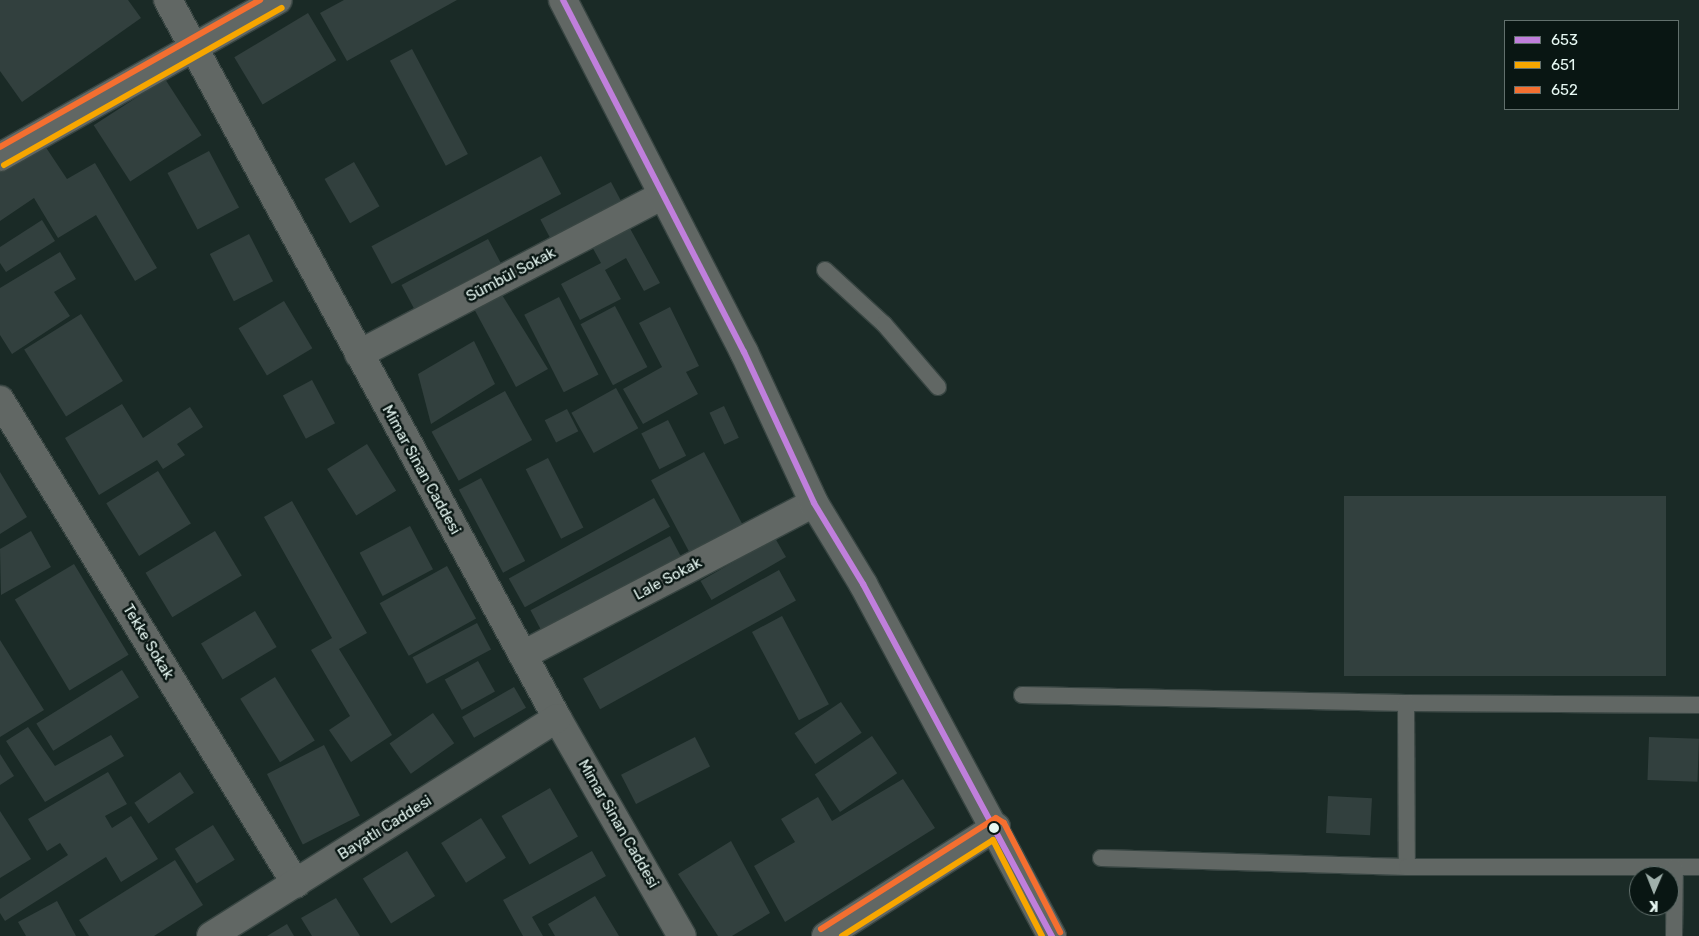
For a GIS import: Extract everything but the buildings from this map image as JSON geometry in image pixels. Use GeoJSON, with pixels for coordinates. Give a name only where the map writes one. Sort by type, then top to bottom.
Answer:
{"type":"FeatureCollection","features":[{"type":"Feature","properties":{"kind":"street","name":"Mimar Sinan Caddesi"},"geometry":{"type":"LineString","coordinates":[[168,0],[522,656],[682,936]]}},
{"type":"Feature","properties":{"kind":"street"},"geometry":{"type":"LineString","coordinates":[[0,157],[192,46],[278,0]]}},
{"type":"Feature","properties":{"kind":"street"},"geometry":{"type":"LineString","coordinates":[[563,0],[744,352],[814,503],[863,584],[996,827],[1052,936]]}},
{"type":"Feature","properties":{"kind":"street","name":"Sümbül Sokak"},"geometry":{"type":"LineString","coordinates":[[359,354],[663,195]]}},
{"type":"Feature","properties":{"kind":"street","name":"Tekke Sokak"},"geometry":{"type":"LineString","coordinates":[[0,400],[296,884]]}},
{"type":"Feature","properties":{"kind":"street","name":"Lale Sokak"},"geometry":{"type":"LineString","coordinates":[[522,656],[814,503]]}},
{"type":"Feature","properties":{"kind":"street","name":"Bayatlı Caddesi"},"geometry":{"type":"LineString","coordinates":[[211,936],[557,718]]}},
{"type":"Feature","properties":{"kind":"street"},"geometry":{"type":"LineString","coordinates":[[826,936],[996,827]]}},
{"type":"Feature","properties":{"kind":"lane"},"geometry":{"type":"LineString","coordinates":[[825,270],[884,324],[938,387]]}},
{"type":"Feature","properties":{"kind":"lane"},"geometry":{"type":"LineString","coordinates":[[1022,695],[1406,703],[1699,705]]}},
{"type":"Feature","properties":{"kind":"lane"},"geometry":{"type":"LineString","coordinates":[[1406,703],[1407,867]]}},
{"type":"Feature","properties":{"kind":"lane"},"geometry":{"type":"LineString","coordinates":[[1101,858],[1407,867],[1629,867]]}},
{"type":"Feature","properties":{"kind":"lane"},"geometry":{"type":"LineString","coordinates":[[1679,867],[1699,867]]}},
{"type":"Feature","properties":{"kind":"lane"},"geometry":{"type":"LineString","coordinates":[[1674,916],[1674,936]]}},
{"type":"Feature","properties":{"kind":"transit line","name":"652"},"geometry":{"type":"LineString","coordinates":[[0,147],[260,0]]}},
{"type":"Feature","properties":{"kind":"transit line","name":"653"},"geometry":{"type":"LineString","coordinates":[[563,0],[744,352],[814,503],[863,584],[1052,936]]}},
{"type":"Feature","properties":{"kind":"transit line","name":"651"},"geometry":{"type":"LineString","coordinates":[[4,165],[282,8]]}},
{"type":"Feature","properties":{"kind":"transit line","name":"652"},"geometry":{"type":"LineString","coordinates":[[821,929],[996,818],[1004,823],[1060,932]]}},
{"type":"Feature","properties":{"kind":"transit line","name":"651"},"geometry":{"type":"LineString","coordinates":[[842,936],[993,840],[1042,936]]}}]}
